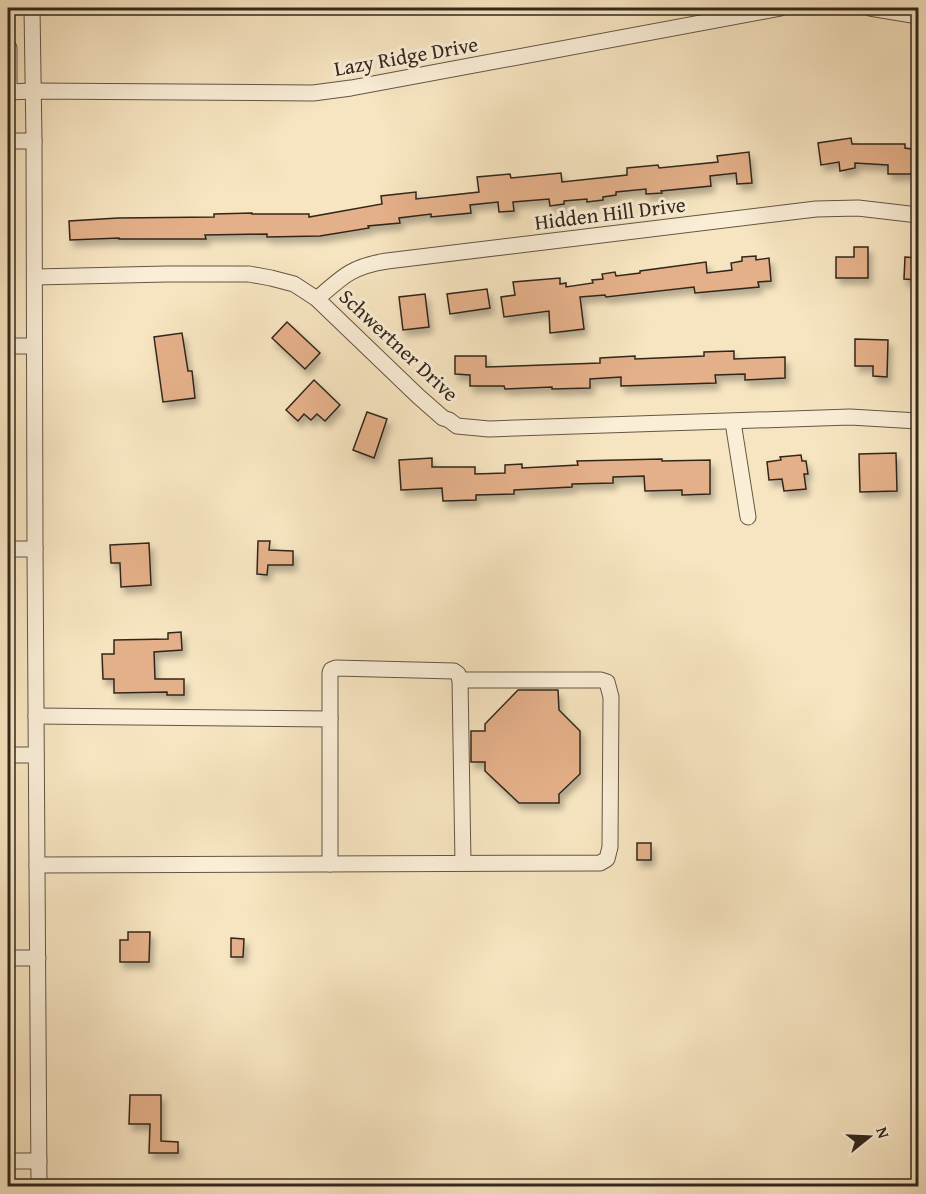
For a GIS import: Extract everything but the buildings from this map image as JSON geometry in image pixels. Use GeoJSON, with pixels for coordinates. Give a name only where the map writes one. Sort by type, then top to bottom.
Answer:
{"type":"FeatureCollection","features":[{"type":"Feature","properties":{"kind":"street"},"geometry":{"type":"LineString","coordinates":[[32,8],[39,1186]]}},
{"type":"Feature","properties":{"kind":"street","name":"Lazy Ridge Drive"},"geometry":{"type":"LineString","coordinates":[[8,84],[33,91],[313,93],[363,86],[781,8]]}},
{"type":"Feature","properties":{"kind":"street"},"geometry":{"type":"LineString","coordinates":[[870,8],[918,16]]}},
{"type":"Feature","properties":{"kind":"street"},"geometry":{"type":"LineString","coordinates":[[8,84],[8,54],[33,48]]}},
{"type":"Feature","properties":{"kind":"street"},"geometry":{"type":"LineString","coordinates":[[8,141],[34,141]]}},
{"type":"Feature","properties":{"kind":"street","name":"Hidden Hill Drive"},"geometry":{"type":"LineString","coordinates":[[317,299],[351,271],[387,261],[816,210],[858,208],[918,215]]}},
{"type":"Feature","properties":{"kind":"street","name":"Schwertner Drive"},"geometry":{"type":"LineString","coordinates":[[34,277],[249,274],[294,284],[317,299],[418,396],[443,418],[457,426],[489,429],[850,417],[918,421]]}},
{"type":"Feature","properties":{"kind":"street"},"geometry":{"type":"LineString","coordinates":[[8,346],[34,346]]}},
{"type":"Feature","properties":{"kind":"street"},"geometry":{"type":"LineString","coordinates":[[733,422],[748,517]]}},
{"type":"Feature","properties":{"kind":"street"},"geometry":{"type":"LineString","coordinates":[[8,549],[35,549]]}},
{"type":"Feature","properties":{"kind":"street"},"geometry":{"type":"LineString","coordinates":[[330,864],[330,673],[336,668],[454,671],[458,674],[460,680],[463,863]]}},
{"type":"Feature","properties":{"kind":"street"},"geometry":{"type":"LineString","coordinates":[[37,865],[600,863],[607,860],[610,848],[611,697],[607,682],[600,680],[460,680]]}},
{"type":"Feature","properties":{"kind":"street"},"geometry":{"type":"LineString","coordinates":[[36,716],[330,719]]}},
{"type":"Feature","properties":{"kind":"street"},"geometry":{"type":"LineString","coordinates":[[8,755],[36,755]]}},
{"type":"Feature","properties":{"kind":"street"},"geometry":{"type":"LineString","coordinates":[[8,958],[38,958]]}},
{"type":"Feature","properties":{"kind":"street"},"geometry":{"type":"LineString","coordinates":[[8,1161],[39,1161]]}}]}
